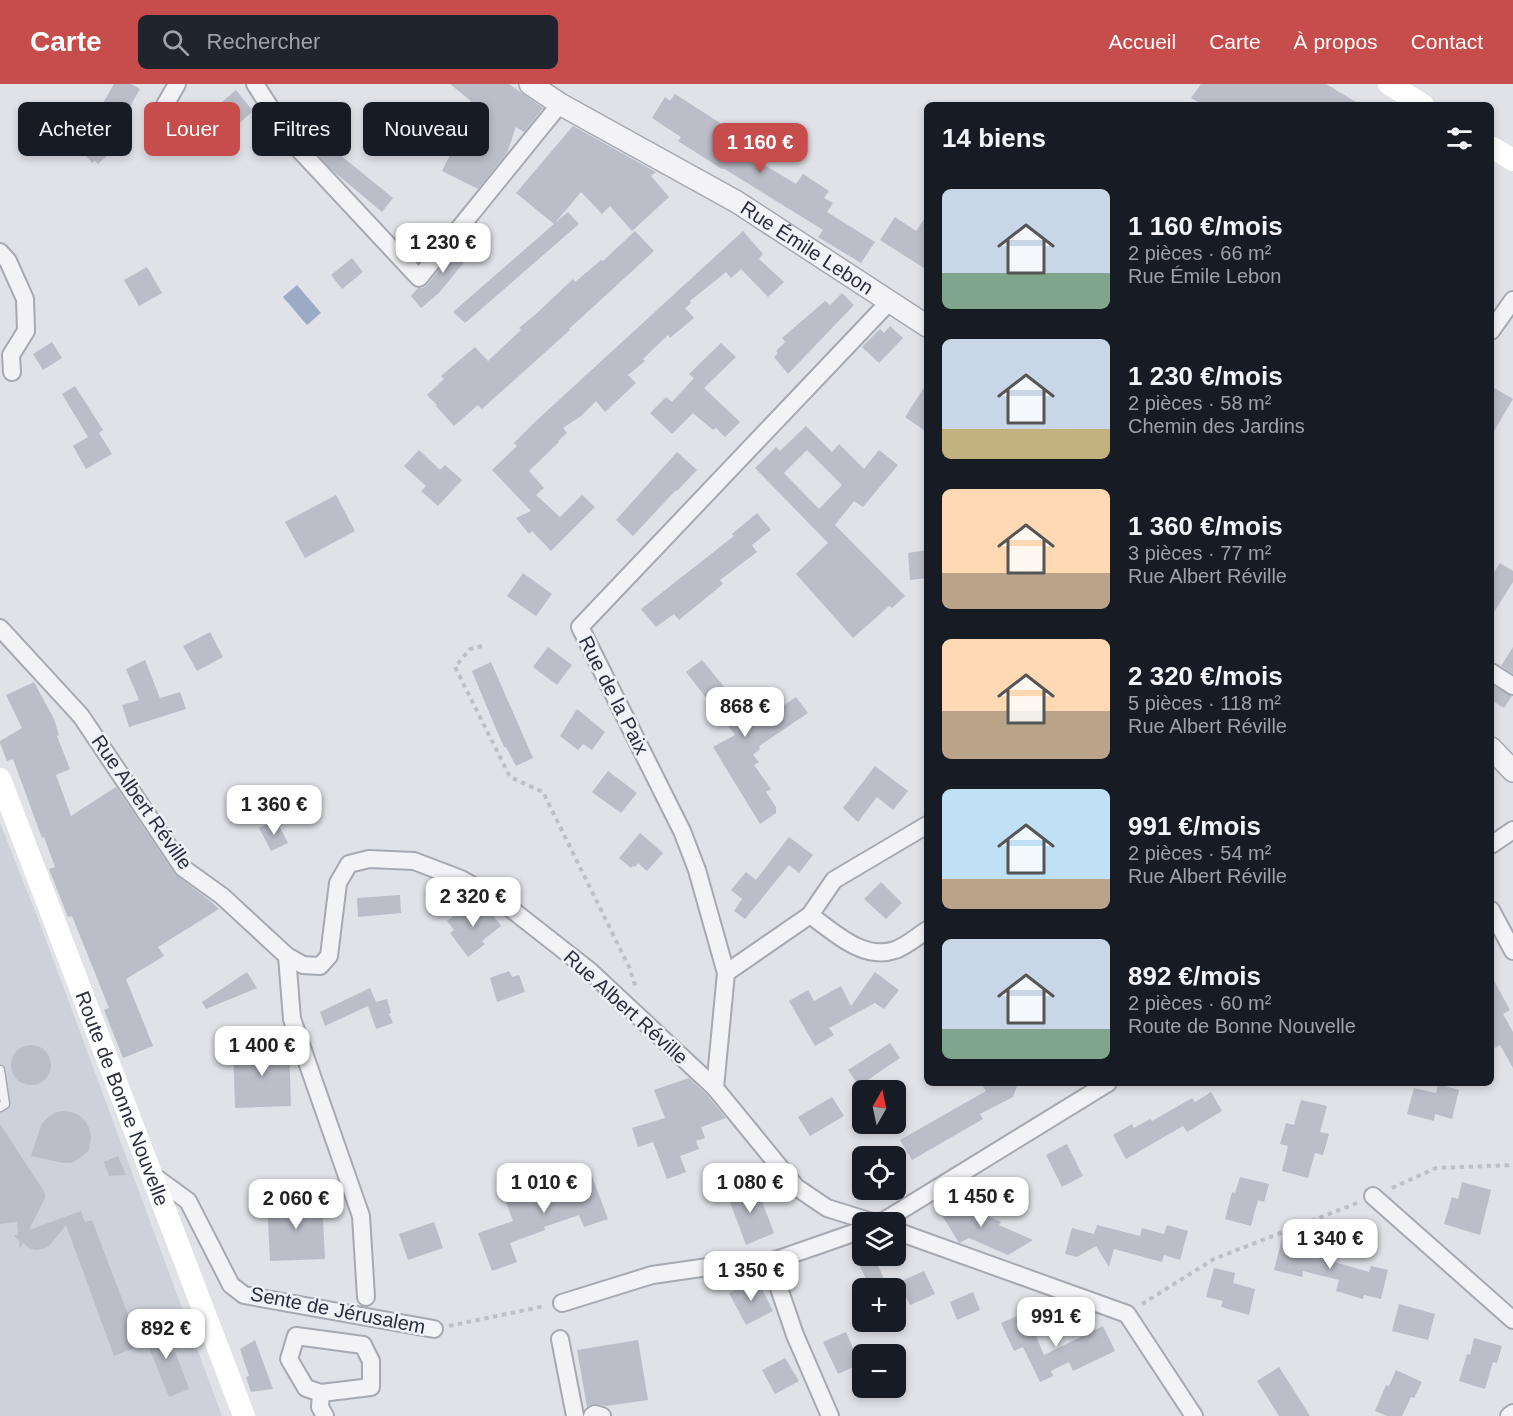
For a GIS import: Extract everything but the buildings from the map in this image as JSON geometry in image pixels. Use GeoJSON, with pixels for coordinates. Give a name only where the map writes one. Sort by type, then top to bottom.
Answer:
{"type":"FeatureCollection","features":[{"type":"Feature","properties":{"kind":"main road"},"geometry":{"type":"LineString","coordinates":[[1389,84],[1418,102]]}},
{"type":"Feature","properties":{"kind":"main road"},"geometry":{"type":"LineString","coordinates":[[1494,149],[1513,160]]}},
{"type":"Feature","properties":{"kind":"main road","name":"Route de Bonne Nouvelle"},"geometry":{"type":"LineString","coordinates":[[0,779],[244,1416]]}},
{"type":"Feature","properties":{"kind":"street"},"geometry":{"type":"LineString","coordinates":[[167,102],[177,84]]}},
{"type":"Feature","properties":{"kind":"street"},"geometry":{"type":"LineString","coordinates":[[255,84],[293,143],[419,278],[560,104]]}},
{"type":"Feature","properties":{"kind":"street","name":"Rue Émile Lebon"},"geometry":{"type":"LineString","coordinates":[[530,84],[560,104],[737,202],[924,324]]}},
{"type":"Feature","properties":{"kind":"street"},"geometry":{"type":"LineString","coordinates":[[0,252],[8,261],[25,299],[26,331],[11,355],[12,372]]}},
{"type":"Feature","properties":{"kind":"street"},"geometry":{"type":"LineString","coordinates":[[1494,327],[1513,300]]}},
{"type":"Feature","properties":{"kind":"street","name":"Rue de la Paix"},"geometry":{"type":"LineString","coordinates":[[715,1088],[726,973],[697,870],[682,831],[580,627],[889,302]]}},
{"type":"Feature","properties":{"kind":"street","name":"Rue Albert Réville"},"geometry":{"type":"LineString","coordinates":[[0,628],[81,716],[183,868],[222,896],[287,956],[303,965],[320,966],[329,956],[338,883],[349,864],[369,859],[414,861],[461,879],[506,905],[590,970],[715,1088],[796,1187],[827,1208],[852,1216]]}},
{"type":"Feature","properties":{"kind":"street"},"geometry":{"type":"LineString","coordinates":[[1494,674],[1513,686]]}},
{"type":"Feature","properties":{"kind":"street"},"geometry":{"type":"LineString","coordinates":[[1494,751],[1513,771]]}},
{"type":"Feature","properties":{"kind":"street"},"geometry":{"type":"LineString","coordinates":[[726,973],[810,915],[834,880],[924,827]]}},
{"type":"Feature","properties":{"kind":"street"},"geometry":{"type":"LineString","coordinates":[[1494,843],[1513,830]]}},
{"type":"Feature","properties":{"kind":"street"},"geometry":{"type":"LineString","coordinates":[[810,915],[851,944],[867,951],[895,950],[924,932]]}},
{"type":"Feature","properties":{"kind":"street"},"geometry":{"type":"LineString","coordinates":[[1494,916],[1513,951]]}},
{"type":"Feature","properties":{"kind":"street"},"geometry":{"type":"LineString","coordinates":[[287,956],[292,1019],[361,1216],[366,1298]]}},
{"type":"Feature","properties":{"kind":"street"},"geometry":{"type":"LineString","coordinates":[[898,1212],[1103,1086]]}},
{"type":"Feature","properties":{"kind":"street","name":"Sente de Jérusalem"},"geometry":{"type":"LineString","coordinates":[[151,1173],[188,1201],[231,1285],[244,1295],[434,1329]]}},
{"type":"Feature","properties":{"kind":"street"},"geometry":{"type":"LineString","coordinates":[[1373,1196],[1513,1320]]}},
{"type":"Feature","properties":{"kind":"street"},"geometry":{"type":"LineString","coordinates":[[562,1303],[652,1275],[729,1264],[770,1262],[852,1233]]}},
{"type":"Feature","properties":{"kind":"street"},"geometry":{"type":"LineString","coordinates":[[906,1235],[1127,1314],[1194,1416]]}},
{"type":"Feature","properties":{"kind":"street"},"geometry":{"type":"LineString","coordinates":[[770,1262],[795,1335],[830,1416]]}},
{"type":"Feature","properties":{"kind":"street"},"geometry":{"type":"LineString","coordinates":[[296,1336],[363,1345],[371,1361],[371,1388],[321,1393],[306,1388],[289,1359],[296,1336]]}},
{"type":"Feature","properties":{"kind":"street"},"geometry":{"type":"LineString","coordinates":[[560,1339],[575,1416]]}},
{"type":"Feature","properties":{"kind":"street"},"geometry":{"type":"LineString","coordinates":[[321,1393],[320,1407],[325,1416]]}},
{"type":"Feature","properties":{"kind":"street"},"geometry":{"type":"LineString","coordinates":[[1509,1416],[1513,1413]]}},
{"type":"Feature","properties":{"kind":"street"},"geometry":{"type":"LineString","coordinates":[[591,1416],[595,1414],[602,1416]]}},
{"type":"Feature","properties":{"kind":"lane"},"geometry":{"type":"LineString","coordinates":[[0,1070],[5,1104],[0,1107]]}},
{"type":"Feature","properties":{"kind":"path"},"geometry":{"type":"LineString","coordinates":[[482,646],[470,650],[455,667],[510,777],[543,792],[629,967],[651,1028]]}},
{"type":"Feature","properties":{"kind":"path"},"geometry":{"type":"LineString","coordinates":[[1127,1314],[1214,1259],[1373,1196],[1436,1168],[1513,1165]]}},
{"type":"Feature","properties":{"kind":"path","name":"Sente de Jérusalem"},"geometry":{"type":"LineString","coordinates":[[434,1329],[562,1303]]}},
{"type":"Feature","properties":{"kind":"shaded area"},"geometry":{"type":"Polygon","coordinates":[[[0,823],[39,921],[222,1416],[0,1416],[0,823]]]}},
{"type":"Feature","properties":{"kind":"water"},"geometry":{"type":"Polygon","coordinates":[[[297,285],[321,313],[307,325],[283,297],[297,285]]]}}]}
